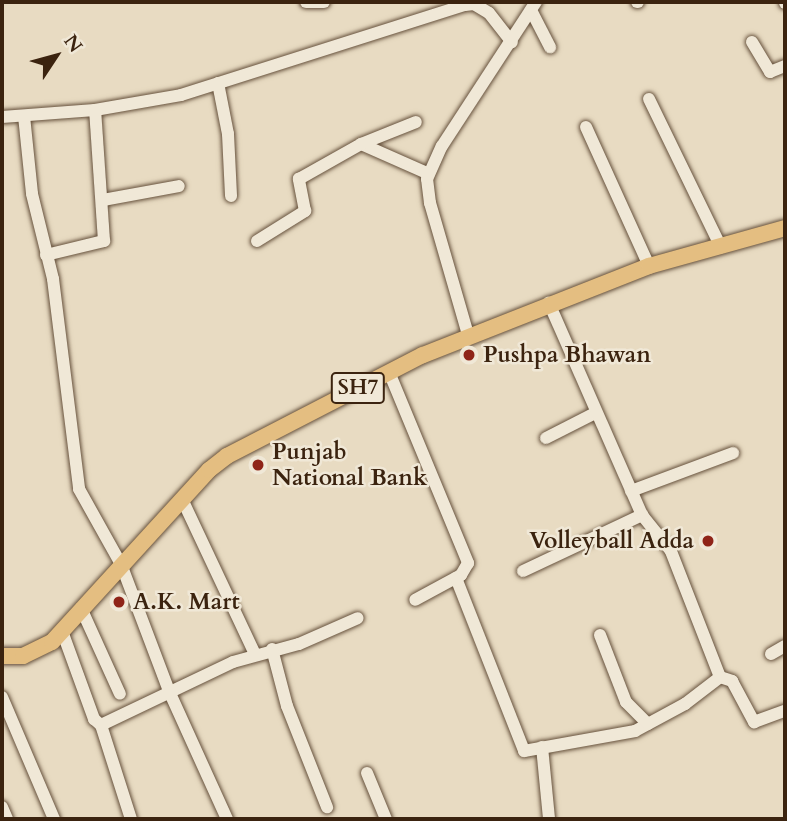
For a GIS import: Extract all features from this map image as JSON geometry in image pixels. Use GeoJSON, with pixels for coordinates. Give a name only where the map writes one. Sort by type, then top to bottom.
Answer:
{"type":"FeatureCollection","features":[{"type":"Feature","properties":{"kind":"main road","name":"SH7"},"geometry":{"type":"LineString","coordinates":[[2,656],[38,652],[62,631],[182,499],[227,456],[389,372],[549,303],[649,266],[785,228]]}},
{"type":"Feature","properties":{"kind":"street"},"geometry":{"type":"LineString","coordinates":[[306,2],[324,2]]}},
{"type":"Feature","properties":{"kind":"street"},"geometry":{"type":"LineString","coordinates":[[2,117],[94,110],[218,83],[474,3],[489,13],[512,42]]}},
{"type":"Feature","properties":{"kind":"street"},"geometry":{"type":"LineString","coordinates":[[469,338],[430,203],[429,174],[442,146],[533,6]]}},
{"type":"Feature","properties":{"kind":"street"},"geometry":{"type":"LineString","coordinates":[[533,6],[550,47]]}},
{"type":"Feature","properties":{"kind":"street"},"geometry":{"type":"LineString","coordinates":[[752,42],[770,72],[785,66]]}},
{"type":"Feature","properties":{"kind":"street"},"geometry":{"type":"LineString","coordinates":[[218,83],[228,134],[232,196]]}},
{"type":"Feature","properties":{"kind":"street"},"geometry":{"type":"LineString","coordinates":[[649,99],[720,247]]}},
{"type":"Feature","properties":{"kind":"street"},"geometry":{"type":"LineString","coordinates":[[46,256],[101,245],[103,200],[94,110]]}},
{"type":"Feature","properties":{"kind":"street"},"geometry":{"type":"LineString","coordinates":[[24,116],[32,194],[46,256],[79,489],[121,564],[169,691],[227,819]]}},
{"type":"Feature","properties":{"kind":"street"},"geometry":{"type":"LineString","coordinates":[[257,241],[305,211],[299,179],[361,145],[416,122]]}},
{"type":"Feature","properties":{"kind":"street"},"geometry":{"type":"LineString","coordinates":[[586,127],[649,266]]}},
{"type":"Feature","properties":{"kind":"street"},"geometry":{"type":"LineString","coordinates":[[361,145],[429,174]]}},
{"type":"Feature","properties":{"kind":"street"},"geometry":{"type":"LineString","coordinates":[[103,200],[179,186]]}},
{"type":"Feature","properties":{"kind":"street"},"geometry":{"type":"LineString","coordinates":[[549,303],[642,516],[671,551],[720,677]]}},
{"type":"Feature","properties":{"kind":"street"},"geometry":{"type":"LineString","coordinates":[[389,372],[468,563],[467,571],[415,600]]}},
{"type":"Feature","properties":{"kind":"street"},"geometry":{"type":"LineString","coordinates":[[546,438],[595,413]]}},
{"type":"Feature","properties":{"kind":"street"},"geometry":{"type":"LineString","coordinates":[[631,491],[733,453]]}},
{"type":"Feature","properties":{"kind":"street"},"geometry":{"type":"LineString","coordinates":[[182,499],[255,654]]}},
{"type":"Feature","properties":{"kind":"street"},"geometry":{"type":"LineString","coordinates":[[523,571],[642,516]]}},
{"type":"Feature","properties":{"kind":"street"},"geometry":{"type":"LineString","coordinates":[[456,578],[522,750],[628,732],[648,724],[712,687],[720,677]]}},
{"type":"Feature","properties":{"kind":"street"},"geometry":{"type":"LineString","coordinates":[[82,608],[120,694]]}},
{"type":"Feature","properties":{"kind":"street"},"geometry":{"type":"LineString","coordinates":[[101,725],[169,691],[255,654],[299,644],[358,618]]}},
{"type":"Feature","properties":{"kind":"street"},"geometry":{"type":"LineString","coordinates":[[62,631],[94,719],[101,725],[131,819]]}},
{"type":"Feature","properties":{"kind":"street"},"geometry":{"type":"LineString","coordinates":[[600,635],[626,702],[648,724]]}},
{"type":"Feature","properties":{"kind":"street"},"geometry":{"type":"LineString","coordinates":[[771,654],[785,646]]}},
{"type":"Feature","properties":{"kind":"street"},"geometry":{"type":"LineString","coordinates":[[272,649],[287,706],[327,807]]}},
{"type":"Feature","properties":{"kind":"street"},"geometry":{"type":"LineString","coordinates":[[720,677],[732,681],[754,722],[785,711]]}},
{"type":"Feature","properties":{"kind":"street"},"geometry":{"type":"LineString","coordinates":[[2,697],[54,819]]}},
{"type":"Feature","properties":{"kind":"street"},"geometry":{"type":"LineString","coordinates":[[542,747],[549,819]]}},
{"type":"Feature","properties":{"kind":"street"},"geometry":{"type":"LineString","coordinates":[[367,773],[386,819]]}},
{"type":"Feature","properties":{"kind":"street"},"geometry":{"type":"LineString","coordinates":[[2,807],[7,819]]}},
{"type":"Feature","properties":{"kind":"place","name":"Pushpa Bhawan"},"geometry":{"type":"Point","coordinates":[469,355]}},
{"type":"Feature","properties":{"kind":"place","name":"Punjab National Bank"},"geometry":{"type":"Point","coordinates":[258,465]}},
{"type":"Feature","properties":{"kind":"place","name":"Volleyball Adda"},"geometry":{"type":"Point","coordinates":[708,541]}},
{"type":"Feature","properties":{"kind":"place","name":"A.K. Mart"},"geometry":{"type":"Point","coordinates":[119,602]}}]}
